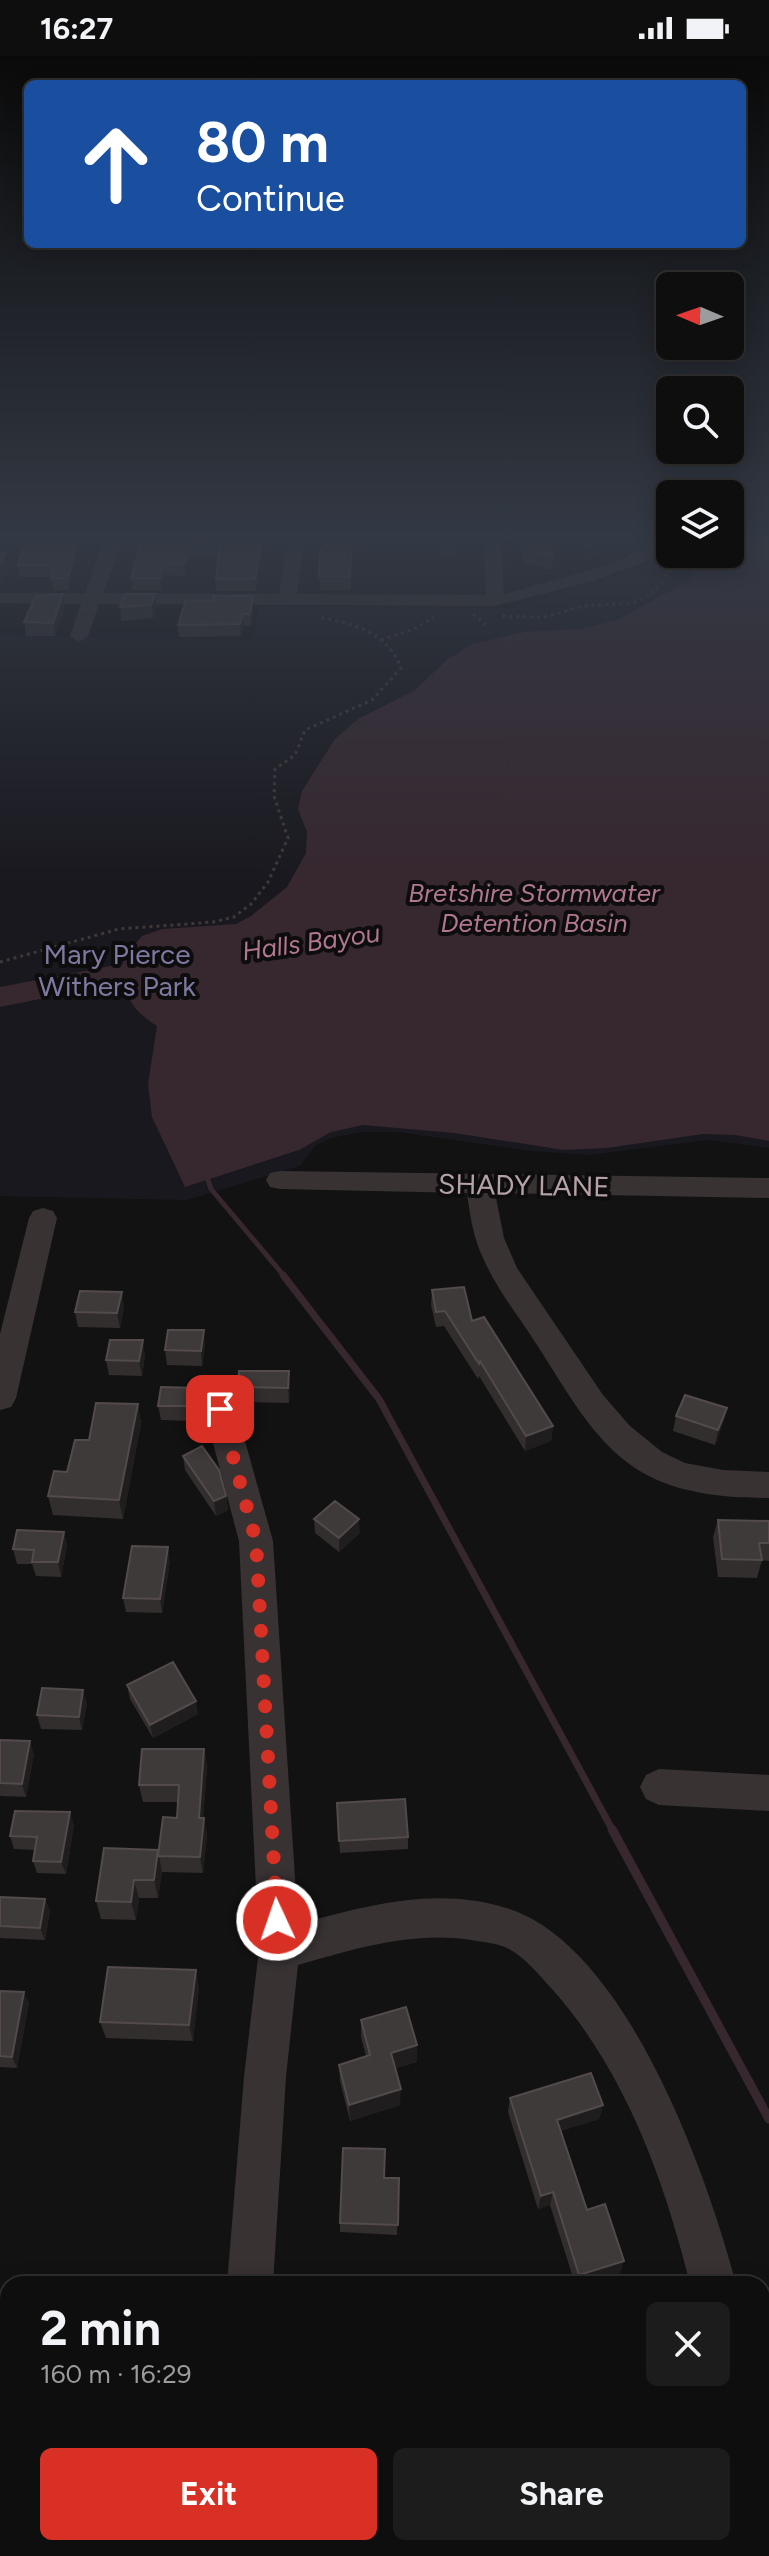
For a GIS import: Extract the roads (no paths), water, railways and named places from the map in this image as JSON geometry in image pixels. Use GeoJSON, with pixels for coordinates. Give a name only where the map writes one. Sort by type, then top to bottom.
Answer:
{"type":"FeatureCollection","features":[{"type":"Feature","properties":{"kind":"street","name":"SHADY LANE"},"geometry":{"type":"LineString","coordinates":[[280,1180],[769,1188]]}},
{"type":"Feature","properties":{"kind":"street"},"geometry":{"type":"LineString","coordinates":[[480,1185],[486,1226],[502,1265],[604,1421],[620,1438],[653,1462],[685,1476],[708,1482],[769,1485]]}},
{"type":"Feature","properties":{"kind":"street"},"geometry":{"type":"LineString","coordinates":[[0,1398],[43,1218]]}},
{"type":"Feature","properties":{"kind":"street"},"geometry":{"type":"LineString","coordinates":[[220,1409],[256,1541],[279,1949],[265,2077],[251,2276]]}},
{"type":"Feature","properties":{"kind":"street"},"geometry":{"type":"LineString","coordinates":[[659,1787],[769,1793]]}},
{"type":"Feature","properties":{"kind":"street"},"geometry":{"type":"LineString","coordinates":[[279,1949],[383,1924],[432,1917],[476,1921],[519,1932],[551,1957],[583,1991],[612,2036],[664,2137],[694,2213],[711,2276]]}},
{"type":"Feature","properties":{"kind":"water","name":"Bretshire Stormwater Detention Basin"},"geometry":{"type":"Polygon","coordinates":[[[462,651],[769,651],[769,1141],[703,1134],[607,1148],[564,1150],[454,1133],[363,1125],[331,1132],[299,1150],[185,1187],[152,1117],[148,1084],[157,1026],[133,1006],[125,982],[123,959],[142,936],[162,929],[236,924],[287,887],[306,853],[307,832],[298,809],[302,791],[335,739],[358,719],[415,690],[448,659],[462,651]]]}},
{"type":"Feature","properties":{"kind":"waterway","name":"Halls Bayou"},"geometry":{"type":"LineString","coordinates":[[0,997],[174,963]]}},
{"type":"Feature","properties":{"kind":"waterway"},"geometry":{"type":"LineString","coordinates":[[206,1174],[211,1189],[285,1277]]}},
{"type":"Feature","properties":{"kind":"waterway"},"geometry":{"type":"LineString","coordinates":[[283,1275],[379,1399],[613,1831]]}},
{"type":"Feature","properties":{"kind":"waterway"},"geometry":{"type":"LineString","coordinates":[[612,1829],[769,2119]]}},
{"type":"Feature","properties":{"kind":"park label","name":"Mary Pierce Withers Park"},"geometry":{"type":"Point","coordinates":[117,970]}}]}
